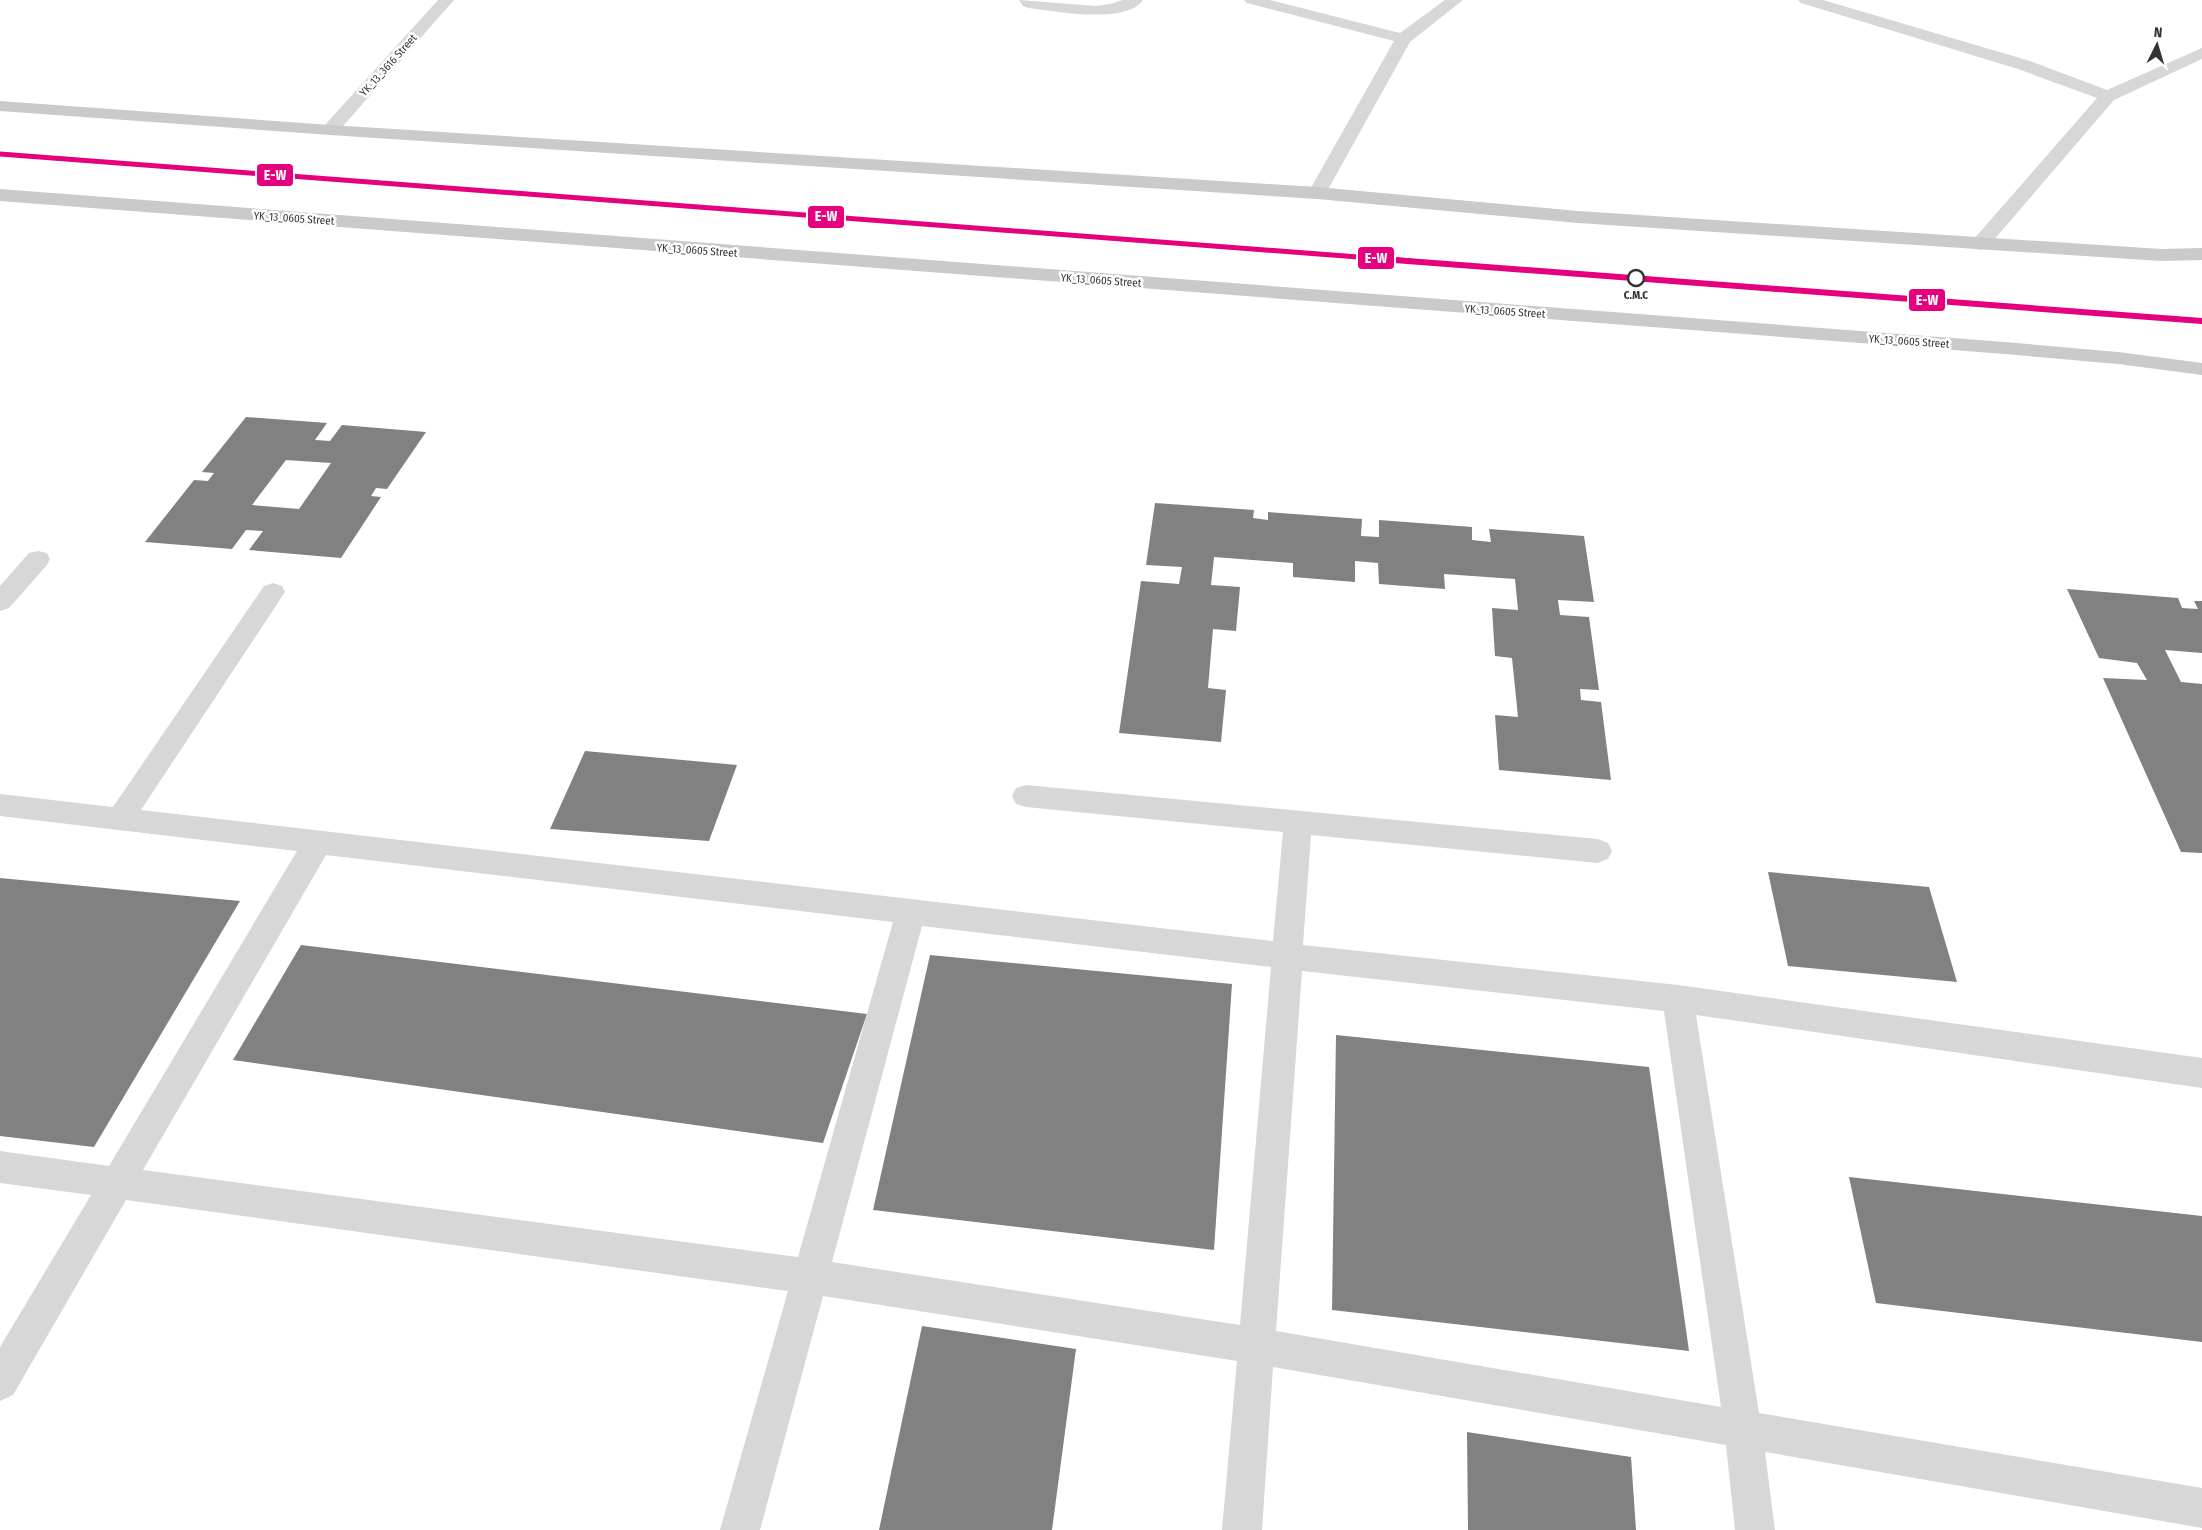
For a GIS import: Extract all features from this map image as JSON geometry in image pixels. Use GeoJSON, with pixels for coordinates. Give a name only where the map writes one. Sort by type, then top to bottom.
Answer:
{"type":"FeatureCollection","features":[{"type":"Feature","properties":{"kind":"main road"},"geometry":{"type":"LineString","coordinates":[[0,106],[330,130],[1317,193],[1578,218],[2161,255],[2202,254]]}},
{"type":"Feature","properties":{"kind":"main road","name":"YK_13_0605 Street"},"geometry":{"type":"LineString","coordinates":[[0,195],[2005,348],[2118,358],[2202,369]]}},
{"type":"Feature","properties":{"kind":"street","name":"YK_13_3616 Street"},"geometry":{"type":"LineString","coordinates":[[330,130],[446,0]]}},
{"type":"Feature","properties":{"kind":"street"},"geometry":{"type":"LineString","coordinates":[[1027,0],[1028,3],[1096,11],[1124,7],[1135,0]]}},
{"type":"Feature","properties":{"kind":"street"},"geometry":{"type":"LineString","coordinates":[[1252,0],[1403,39]]}},
{"type":"Feature","properties":{"kind":"street"},"geometry":{"type":"LineString","coordinates":[[1317,193],[1403,39],[1456,0]]}},
{"type":"Feature","properties":{"kind":"street"},"geometry":{"type":"LineString","coordinates":[[1806,0],[2024,65],[2108,96]]}},
{"type":"Feature","properties":{"kind":"street"},"geometry":{"type":"LineString","coordinates":[[1980,244],[2108,96],[2202,53]]}},
{"type":"Feature","properties":{"kind":"street"},"geometry":{"type":"LineString","coordinates":[[0,602],[38,559]]}},
{"type":"Feature","properties":{"kind":"street"},"geometry":{"type":"LineString","coordinates":[[120,819],[273,592]]}},
{"type":"Feature","properties":{"kind":"street"},"geometry":{"type":"LineString","coordinates":[[1026,796],[1598,851]]}},
{"type":"Feature","properties":{"kind":"street"},"geometry":{"type":"LineString","coordinates":[[0,804],[1286,956],[1678,999],[2202,1073]]}},
{"type":"Feature","properties":{"kind":"street"},"geometry":{"type":"LineString","coordinates":[[1242,1530],[1255,1346],[1298,822]]}},
{"type":"Feature","properties":{"kind":"street"},"geometry":{"type":"LineString","coordinates":[[0,1382],[318,842]]}},
{"type":"Feature","properties":{"kind":"street"},"geometry":{"type":"LineString","coordinates":[[740,1530],[911,912]]}},
{"type":"Feature","properties":{"kind":"street"},"geometry":{"type":"LineString","coordinates":[[1678,999],[1742,1429],[1755,1530]]}},
{"type":"Feature","properties":{"kind":"street"},"geometry":{"type":"LineString","coordinates":[[0,1167],[810,1276],[1255,1346],[2202,1508]]}},
{"type":"Feature","properties":{"kind":"building"},"geometry":{"type":"Polygon","coordinates":[[[246,417],[327,423],[315,440],[330,441],[342,425],[426,432],[387,489],[376,488],[371,496],[381,497],[341,558],[249,550],[263,531],[246,530],[232,549],[145,542],[194,480],[208,481],[214,473],[202,472],[246,417]],[[286,460],[252,505],[299,509],[331,463],[286,460]]]}},
{"type":"Feature","properties":{"kind":"building"},"geometry":{"type":"Polygon","coordinates":[[[1155,503],[1254,510],[1253,518],[1268,520],[1268,512],[1362,519],[1361,536],[1379,537],[1379,520],[1472,527],[1472,540],[1491,542],[1489,529],[1584,536],[1594,602],[1558,600],[1560,615],[1589,617],[1599,690],[1580,689],[1581,700],[1601,702],[1611,780],[1499,770],[1495,715],[1518,717],[1512,658],[1495,656],[1492,608],[1518,610],[1515,579],[1444,574],[1445,589],[1379,584],[1378,563],[1355,561],[1355,582],[1293,577],[1293,563],[1214,557],[1211,585],[1240,587],[1236,631],[1213,629],[1208,688],[1226,690],[1221,742],[1119,733],[1141,581],[1179,584],[1182,567],[1146,565],[1155,503]]]}},
{"type":"Feature","properties":{"kind":"building"},"geometry":{"type":"Polygon","coordinates":[[[2067,589],[2178,598],[2182,608],[2198,609],[2194,601],[2202,601],[2202,653],[2165,650],[2181,682],[2202,684],[2202,853],[2181,852],[2103,678],[2147,680],[2137,663],[2099,658],[2067,589]]]}},
{"type":"Feature","properties":{"kind":"building"},"geometry":{"type":"Polygon","coordinates":[[[585,751],[737,765],[709,841],[550,829],[585,751]]]}},
{"type":"Feature","properties":{"kind":"building"},"geometry":{"type":"Polygon","coordinates":[[[1768,872],[1929,887],[1957,982],[1788,966],[1768,872]]]}},
{"type":"Feature","properties":{"kind":"building"},"geometry":{"type":"Polygon","coordinates":[[[0,878],[240,901],[94,1147],[0,1136],[0,878]]]}},
{"type":"Feature","properties":{"kind":"building"},"geometry":{"type":"Polygon","coordinates":[[[301,945],[867,1014],[823,1143],[233,1060],[301,945]]]}},
{"type":"Feature","properties":{"kind":"building"},"geometry":{"type":"Polygon","coordinates":[[[930,955],[1232,984],[1214,1250],[873,1210],[930,955]]]}},
{"type":"Feature","properties":{"kind":"building"},"geometry":{"type":"Polygon","coordinates":[[[1336,1035],[1649,1067],[1689,1351],[1332,1310],[1336,1035]]]}},
{"type":"Feature","properties":{"kind":"building"},"geometry":{"type":"Polygon","coordinates":[[[1849,1177],[2202,1216],[2202,1342],[1876,1303],[1849,1177]]]}},
{"type":"Feature","properties":{"kind":"building"},"geometry":{"type":"Polygon","coordinates":[[[922,1326],[1076,1349],[1052,1530],[879,1530],[922,1326]]]}},
{"type":"Feature","properties":{"kind":"building"},"geometry":{"type":"Polygon","coordinates":[[[1467,1432],[1631,1457],[1636,1530],[1468,1530],[1467,1432]]]}},
{"type":"Feature","properties":{"kind":"transit line","name":"E-W"},"geometry":{"type":"LineString","coordinates":[[0,154],[2202,321]]}},
{"type":"Feature","properties":{"kind":"place","name":"C.M.C"},"geometry":{"type":"Point","coordinates":[1636,278]}}]}
